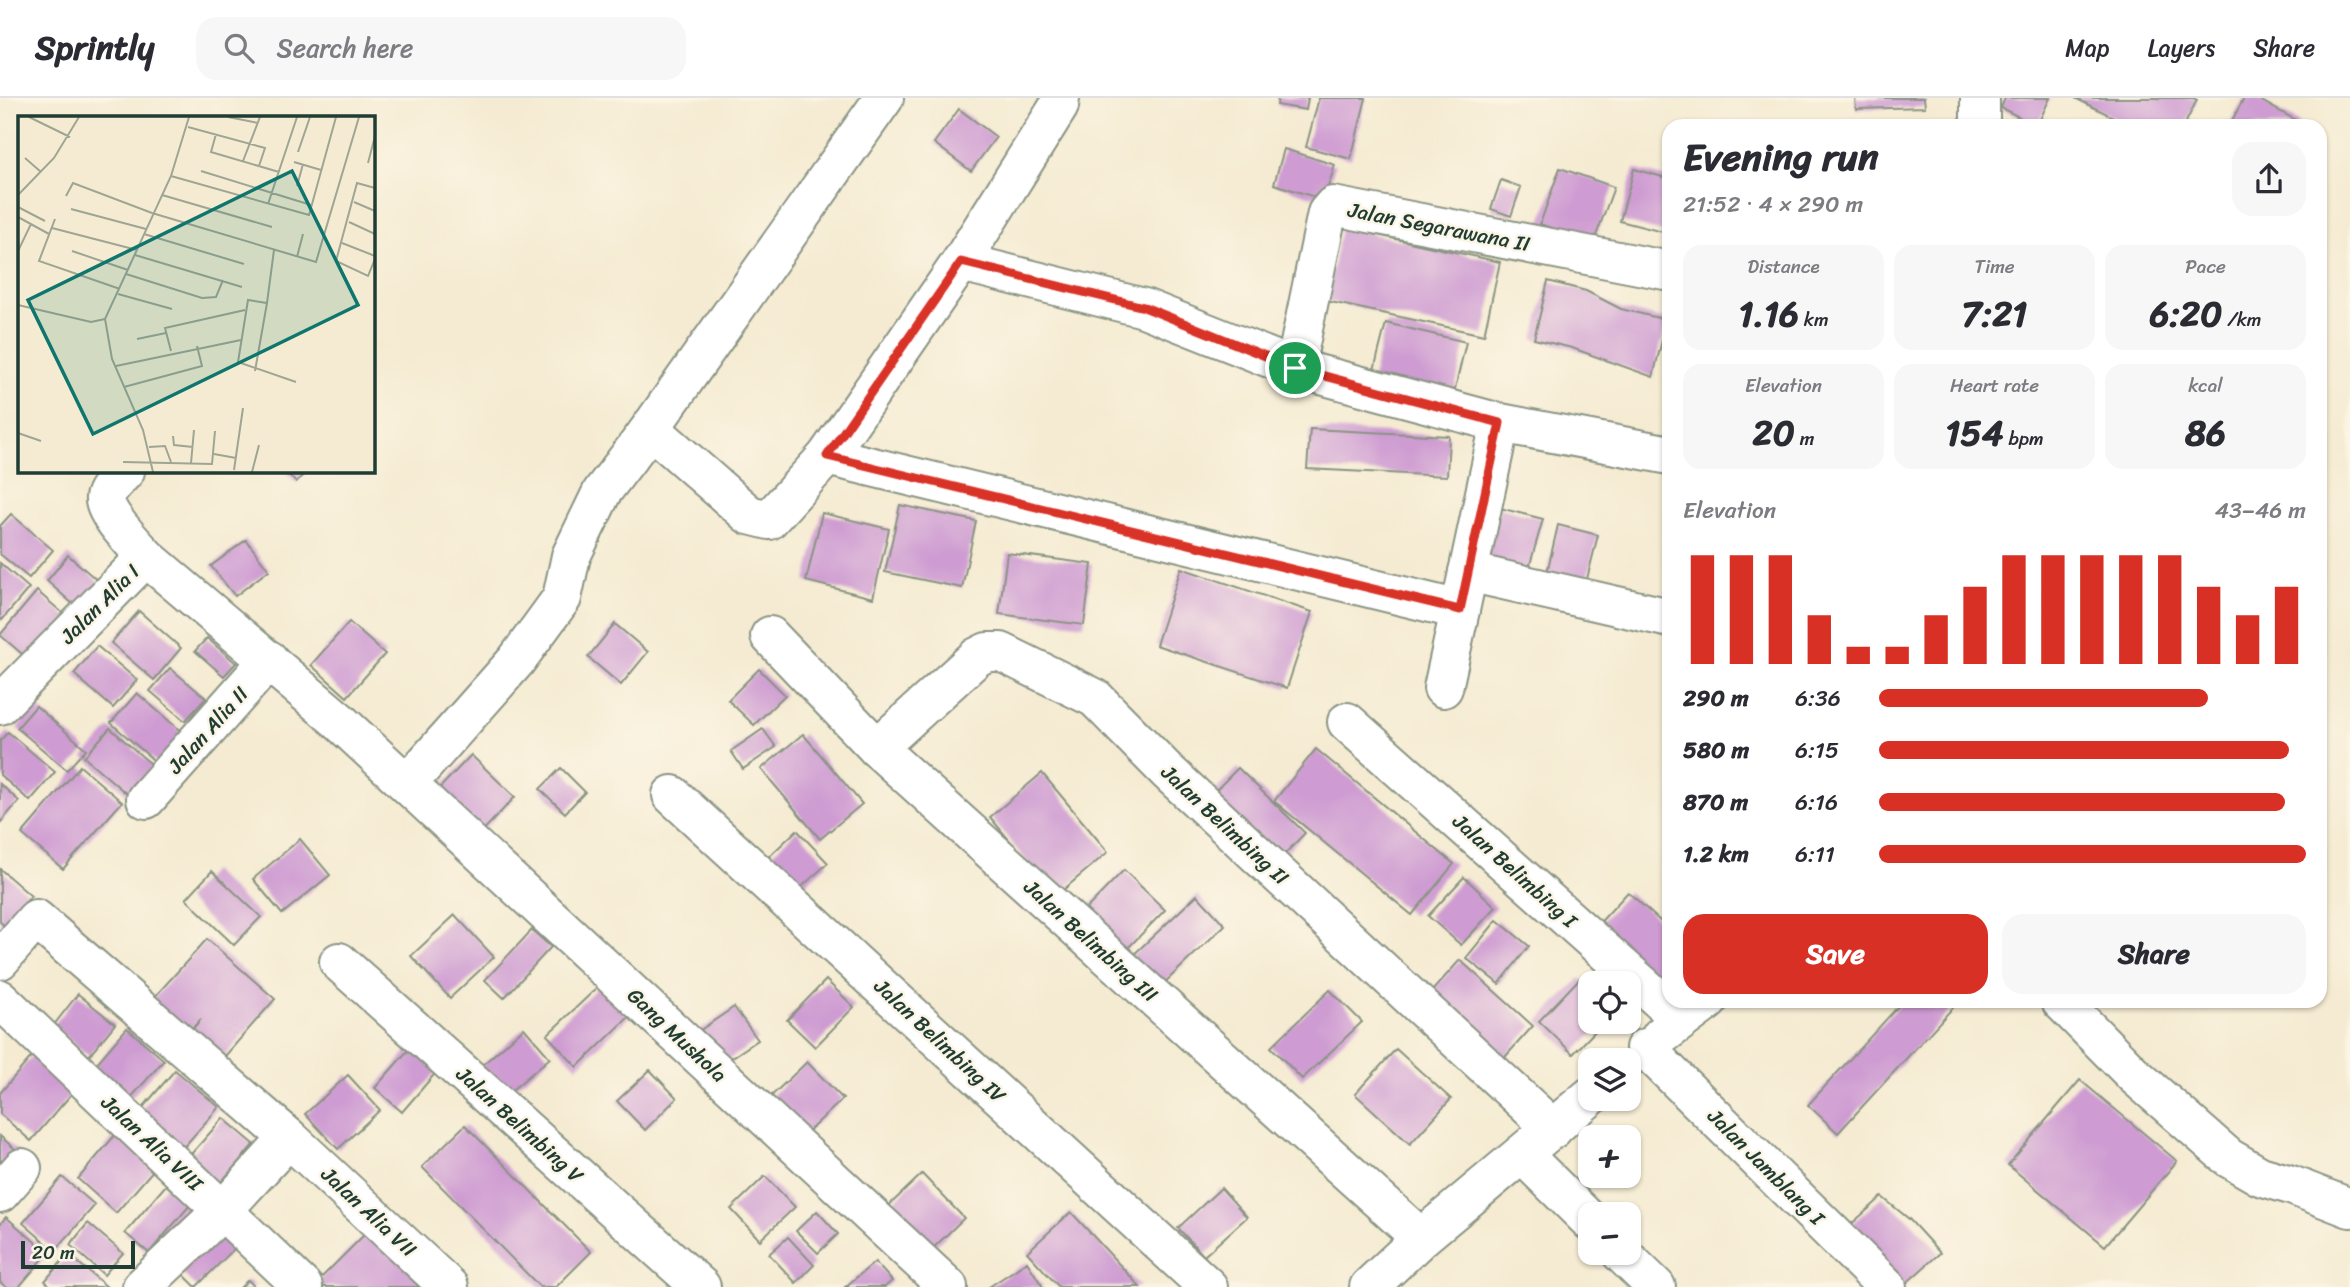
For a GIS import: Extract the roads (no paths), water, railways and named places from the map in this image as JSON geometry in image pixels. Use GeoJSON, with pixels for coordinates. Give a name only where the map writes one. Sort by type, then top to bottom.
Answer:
{"type":"FeatureCollection","features":[{"type":"Feature","properties":{"kind":"street"},"geometry":{"type":"LineString","coordinates":[[407,784],[516,661],[562,598],[571,556],[602,492],[647,433],[884,98]]}},
{"type":"Feature","properties":{"kind":"street"},"geometry":{"type":"LineString","coordinates":[[647,433],[660,437],[749,515],[769,520],[827,456],[961,262],[1059,106],[1060,98]]}},
{"type":"Feature","properties":{"kind":"street"},"geometry":{"type":"LineString","coordinates":[[1980,98],[1980,119]]}},
{"type":"Feature","properties":{"kind":"street","name":"Jalan Segarawana II"},"geometry":{"type":"LineString","coordinates":[[1295,368],[1327,213],[1333,206],[1662,269]]}},
{"type":"Feature","properties":{"kind":"street"},"geometry":{"type":"LineString","coordinates":[[961,262],[1144,307],[1295,368],[1500,423],[1662,453]]}},
{"type":"Feature","properties":{"kind":"street"},"geometry":{"type":"LineString","coordinates":[[1443,688],[1500,423]]}},
{"type":"Feature","properties":{"kind":"street"},"geometry":{"type":"LineString","coordinates":[[827,456],[1460,610]]}},
{"type":"Feature","properties":{"kind":"street"},"geometry":{"type":"LineString","coordinates":[[124,472],[104,497],[105,504],[110,515],[146,557]]}},
{"type":"Feature","properties":{"kind":"street","name":"Jalan Alia I"},"geometry":{"type":"LineString","coordinates":[[0,705],[146,557],[338,720],[407,784]]}},
{"type":"Feature","properties":{"kind":"street"},"geometry":{"type":"LineString","coordinates":[[1468,572],[1662,616]]}},
{"type":"Feature","properties":{"kind":"street","name":"Jalan Belimbing III"},"geometry":{"type":"LineString","coordinates":[[770,636],[877,748],[1420,1238]]}},
{"type":"Feature","properties":{"kind":"street","name":"Jalan Belimbing II"},"geometry":{"type":"LineString","coordinates":[[877,748],[977,657],[987,652],[1001,652],[1095,698],[1167,771],[1553,1129]]}},
{"type":"Feature","properties":{"kind":"street","name":"Jalan Alia II"},"geometry":{"type":"LineString","coordinates":[[146,799],[269,660]]}},
{"type":"Feature","properties":{"kind":"street","name":"Jalan Belimbing I"},"geometry":{"type":"LineString","coordinates":[[1347,722],[1662,984]]}},
{"type":"Feature","properties":{"kind":"street","name":"Gang Mushola"},"geometry":{"type":"LineString","coordinates":[[407,784],[948,1287]]}},
{"type":"Feature","properties":{"kind":"street","name":"Jalan Belimbing IV"},"geometry":{"type":"LineString","coordinates":[[673,795],[1208,1287]]}},
{"type":"Feature","properties":{"kind":"street","name":"Jalan Alia VII"},"geometry":{"type":"LineString","coordinates":[[0,960],[36,919],[289,1138],[449,1287]]}},
{"type":"Feature","properties":{"kind":"street","name":"Jalan Belimbing V"},"geometry":{"type":"LineString","coordinates":[[339,962],[701,1287]]}},
{"type":"Feature","properties":{"kind":"street","name":"Jalan Alia VIII"},"geometry":{"type":"LineString","coordinates":[[0,999],[303,1287]]}},
{"type":"Feature","properties":{"kind":"street"},"geometry":{"type":"LineString","coordinates":[[2068,1008],[2134,1075],[2228,1158],[2260,1176],[2350,1208]]}},
{"type":"Feature","properties":{"kind":"street"},"geometry":{"type":"LineString","coordinates":[[1641,1052],[1695,1011]]}},
{"type":"Feature","properties":{"kind":"street","name":"Jalan Jamblang I"},"geometry":{"type":"LineString","coordinates":[[1641,1059],[1887,1287]]}},
{"type":"Feature","properties":{"kind":"street"},"geometry":{"type":"LineString","coordinates":[[1388,1281],[1420,1238],[1578,1107]]}},
{"type":"Feature","properties":{"kind":"street"},"geometry":{"type":"LineString","coordinates":[[142,1287],[223,1210],[289,1138]]}},
{"type":"Feature","properties":{"kind":"street"},"geometry":{"type":"LineString","coordinates":[[1522,1154],[1578,1210]]}},
{"type":"Feature","properties":{"kind":"street"},"geometry":{"type":"LineString","coordinates":[[1634,1265],[1656,1287]]}}]}
